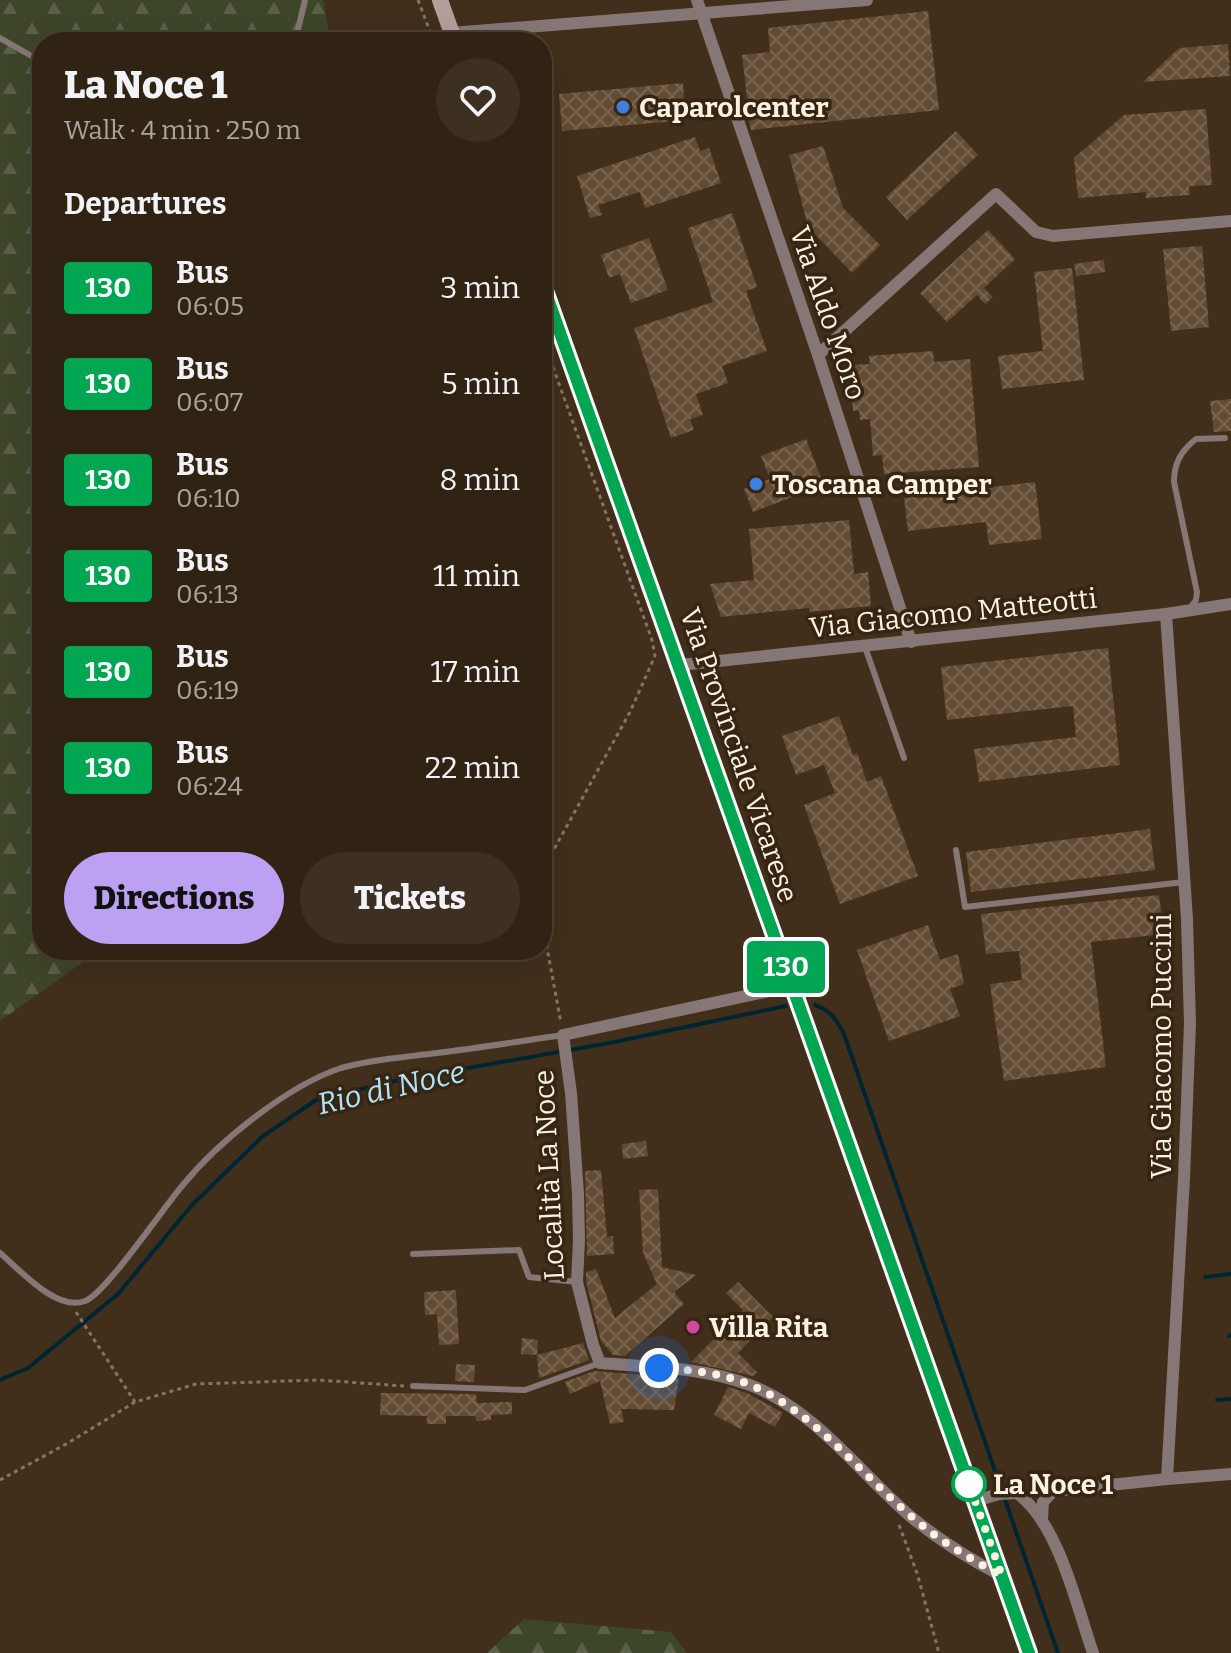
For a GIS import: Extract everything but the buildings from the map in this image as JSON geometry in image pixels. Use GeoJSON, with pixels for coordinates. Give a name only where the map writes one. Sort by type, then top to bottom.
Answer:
{"type":"FeatureCollection","features":[{"type":"Feature","properties":{"kind":"main road"},"geometry":{"type":"LineString","coordinates":[[440,0],[451,32]]}},
{"type":"Feature","properties":{"kind":"main road","name":"Via Provinciale Vicarese"},"geometry":{"type":"LineString","coordinates":[[552,310],[1029,1653]]}},
{"type":"Feature","properties":{"kind":"street","name":"Via Aldo Moro"},"geometry":{"type":"LineString","coordinates":[[697,0],[818,355],[911,642]]}},
{"type":"Feature","properties":{"kind":"street"},"geometry":{"type":"LineString","coordinates":[[507,32],[867,0]]}},
{"type":"Feature","properties":{"kind":"street"},"geometry":{"type":"LineString","coordinates":[[818,355],[996,194],[1036,232],[1053,236],[1231,221]]}},
{"type":"Feature","properties":{"kind":"street","name":"Via Giacomo Matteotti"},"geometry":{"type":"LineString","coordinates":[[680,665],[1166,614],[1231,604]]}},
{"type":"Feature","properties":{"kind":"street","name":"Via Giacomo Puccini"},"geometry":{"type":"LineString","coordinates":[[1166,614],[1189,963],[1189,1066],[1167,1479]]}},
{"type":"Feature","properties":{"kind":"street","name":"Località La Noce"},"geometry":{"type":"LineString","coordinates":[[600,1363],[577,1282],[578,1194],[565,1045],[793,986]]}},
{"type":"Feature","properties":{"kind":"street"},"geometry":{"type":"LineString","coordinates":[[600,1363],[684,1370],[724,1376],[754,1386],[790,1406],[910,1516],[958,1553],[1002,1576]]}},
{"type":"Feature","properties":{"kind":"street"},"geometry":{"type":"LineString","coordinates":[[1042,1519],[1043,1502],[1053,1491],[1231,1474]]}},
{"type":"Feature","properties":{"kind":"street"},"geometry":{"type":"LineString","coordinates":[[975,1501],[1004,1493],[1017,1493],[1042,1519],[1055,1544],[1093,1653]]}},
{"type":"Feature","properties":{"kind":"lane"},"geometry":{"type":"LineString","coordinates":[[297,32],[305,0]]}},
{"type":"Feature","properties":{"kind":"lane"},"geometry":{"type":"LineString","coordinates":[[0,38],[32,56]]}},
{"type":"Feature","properties":{"kind":"lane"},"geometry":{"type":"LineString","coordinates":[[1189,609],[1196,600],[1197,592],[1174,469],[1179,456],[1196,439],[1225,438]]}},
{"type":"Feature","properties":{"kind":"lane"},"geometry":{"type":"LineString","coordinates":[[865,647],[904,758]]}},
{"type":"Feature","properties":{"kind":"lane"},"geometry":{"type":"LineString","coordinates":[[956,850],[965,907],[1184,882]]}},
{"type":"Feature","properties":{"kind":"lane"},"geometry":{"type":"LineString","coordinates":[[0,1253],[59,1301],[72,1305],[89,1300],[106,1283],[184,1183],[235,1134],[286,1094],[342,1068],[384,1060],[565,1045]]}},
{"type":"Feature","properties":{"kind":"lane"},"geometry":{"type":"LineString","coordinates":[[413,1254],[519,1250],[529,1277],[577,1282]]}},
{"type":"Feature","properties":{"kind":"lane"},"geometry":{"type":"LineString","coordinates":[[413,1386],[525,1390],[600,1363]]}},
{"type":"Feature","properties":{"kind":"path"},"geometry":{"type":"LineString","coordinates":[[418,0],[430,32]]}},
{"type":"Feature","properties":{"kind":"path"},"geometry":{"type":"LineString","coordinates":[[552,365],[652,640],[655,656],[630,712],[552,853]]}},
{"type":"Feature","properties":{"kind":"path"},"geometry":{"type":"LineString","coordinates":[[549,960],[565,1045]]}},
{"type":"Feature","properties":{"kind":"path"},"geometry":{"type":"LineString","coordinates":[[80,1319],[135,1402]]}},
{"type":"Feature","properties":{"kind":"path"},"geometry":{"type":"LineString","coordinates":[[0,1480],[135,1402],[196,1384],[318,1380],[413,1386]]}},
{"type":"Feature","properties":{"kind":"path"},"geometry":{"type":"LineString","coordinates":[[896,1518],[917,1573],[939,1653]]}},
{"type":"Feature","properties":{"kind":"green space"},"geometry":{"type":"Polygon","coordinates":[[[0,0],[323,0],[329,32],[32,32],[32,960],[86,960],[0,1021],[0,0]]]}},
{"type":"Feature","properties":{"kind":"green space"},"geometry":{"type":"Polygon","coordinates":[[[524,1619],[671,1632],[687,1653],[487,1653],[524,1619]]]}},
{"type":"Feature","properties":{"kind":"waterway","name":"Rio di Noce"},"geometry":{"type":"LineString","coordinates":[[815,1005],[832,1016],[844,1034],[1058,1653]]}},
{"type":"Feature","properties":{"kind":"waterway","name":"Rio di Noce"},"geometry":{"type":"LineString","coordinates":[[0,1380],[28,1368],[118,1294],[192,1205],[263,1136],[316,1100],[395,1081],[609,1043],[786,1006]]}},
{"type":"Feature","properties":{"kind":"waterway"},"geometry":{"type":"LineString","coordinates":[[1205,1277],[1231,1274]]}},
{"type":"Feature","properties":{"kind":"waterway"},"geometry":{"type":"LineString","coordinates":[[1217,1400],[1231,1399]]}},
{"type":"Feature","properties":{"kind":"bus line","name":"130"},"geometry":{"type":"LineString","coordinates":[[552,309],[1029,1653]]}},
{"type":"Feature","properties":{"kind":"place","name":"Caparolcenter"},"geometry":{"type":"Point","coordinates":[623,107]}},
{"type":"Feature","properties":{"kind":"place","name":"Toscana Camper"},"geometry":{"type":"Point","coordinates":[756,484]}},
{"type":"Feature","properties":{"kind":"place","name":"Villa Rita"},"geometry":{"type":"Point","coordinates":[693,1327]}},
{"type":"Feature","properties":{"kind":"place","name":"La Noce 1"},"geometry":{"type":"Point","coordinates":[969,1484]}},
{"type":"Feature","properties":{"kind":"route"},"geometry":{"type":"LineString","coordinates":[[659,1368],[724,1376],[754,1386],[790,1406],[910,1516],[958,1553],[1002,1576],[965,1473],[969,1484]]}}]}
